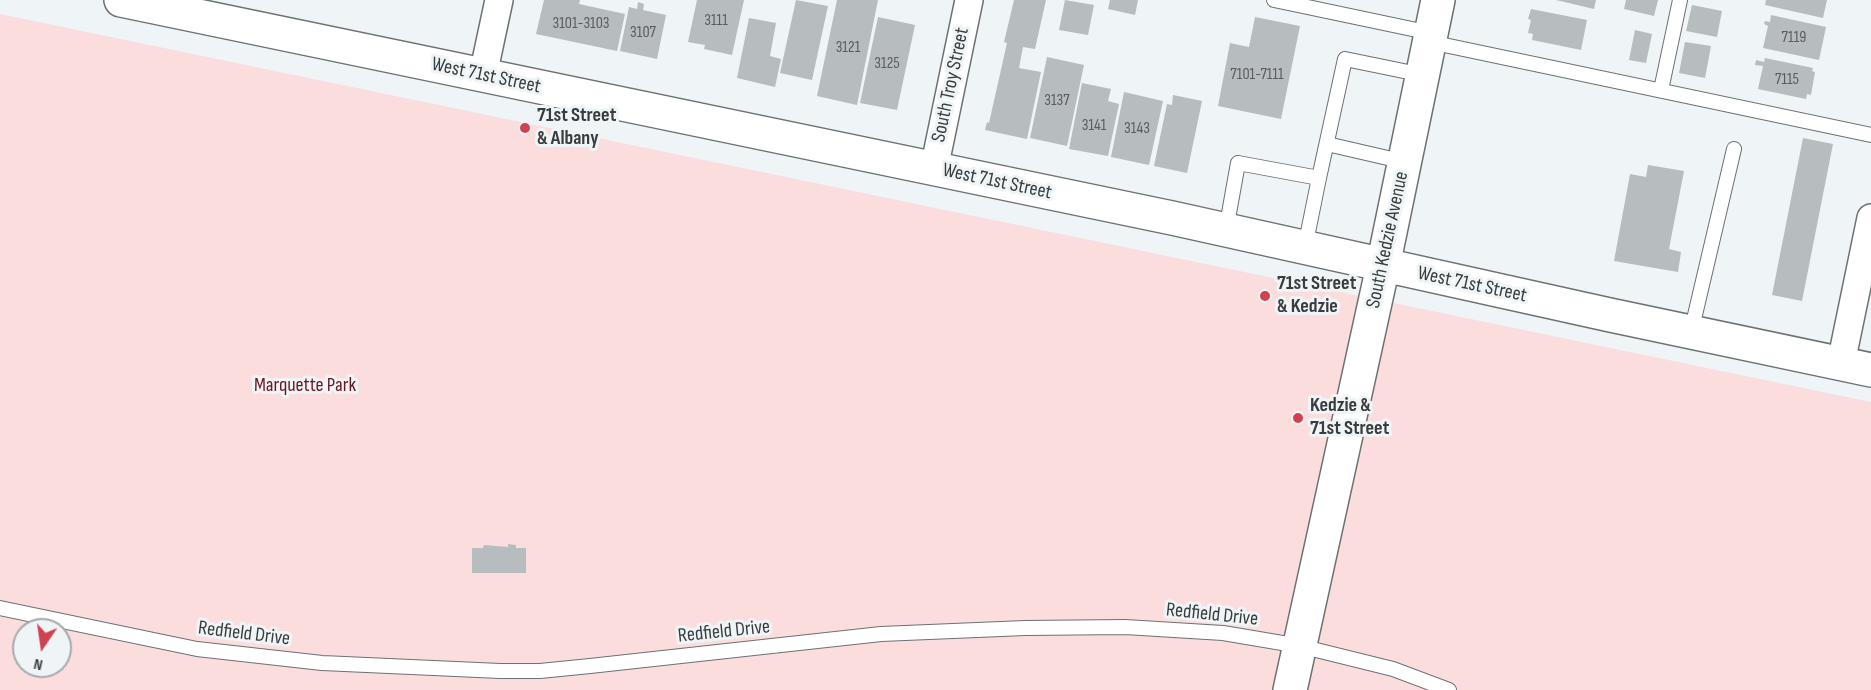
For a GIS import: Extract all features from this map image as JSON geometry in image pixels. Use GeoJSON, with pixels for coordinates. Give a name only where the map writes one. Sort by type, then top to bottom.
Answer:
{"type":"FeatureCollection","features":[{"type":"Feature","properties":{"kind":"main road","name":"West 71st Street"},"geometry":{"type":"LineString","coordinates":[[121,0],[1226,230],[1383,266],[1856,367]]}},
{"type":"Feature","properties":{"kind":"main road","name":"South Kedzie Avenue"},"geometry":{"type":"LineString","coordinates":[[1290,690],[1383,266],[1438,0]]}},
{"type":"Feature","properties":{"kind":"street"},"geometry":{"type":"LineString","coordinates":[[483,75],[499,0]]}},
{"type":"Feature","properties":{"kind":"street","name":"South Troy Street"},"geometry":{"type":"LineString","coordinates":[[934,169],[969,0]]}},
{"type":"Feature","properties":{"kind":"street"},"geometry":{"type":"LineString","coordinates":[[1856,367],[1871,218]]}},
{"type":"Feature","properties":{"kind":"lane"},"geometry":{"type":"LineString","coordinates":[[1274,0],[1661,90],[1871,135]]}},
{"type":"Feature","properties":{"kind":"lane"},"geometry":{"type":"LineString","coordinates":[[1661,90],[1680,0]]}},
{"type":"Feature","properties":{"kind":"lane"},"geometry":{"type":"LineString","coordinates":[[1305,248],[1345,59],[1423,75]]}},
{"type":"Feature","properties":{"kind":"lane"},"geometry":{"type":"LineString","coordinates":[[1327,144],[1405,162]]}},
{"type":"Feature","properties":{"kind":"lane"},"geometry":{"type":"LineString","coordinates":[[1691,332],[1734,149]]}},
{"type":"Feature","properties":{"kind":"lane"},"geometry":{"type":"LineString","coordinates":[[1226,230],[1238,163],[1319,178]]}},
{"type":"Feature","properties":{"kind":"lane","name":"Redfield Drive"},"geometry":{"type":"LineString","coordinates":[[0,608],[197,649],[322,663],[489,671],[540,671],[881,634],[1025,628],[1125,627],[1212,633],[1300,646],[1393,669],[1449,690]]}},
{"type":"Feature","properties":{"kind":"green space","name":"Marquette Park"},"geometry":{"type":"Polygon","coordinates":[[[0,14],[1871,402],[1871,690],[0,690],[0,14]]]}},
{"type":"Feature","properties":{"kind":"building"},"geometry":{"type":"Polygon","coordinates":[[[544,0],[580,0],[579,4],[625,14],[617,51],[536,34],[544,0]]]}},
{"type":"Feature","properties":{"kind":"building"},"geometry":{"type":"Polygon","coordinates":[[[697,0],[744,0],[732,55],[704,49],[705,45],[688,42],[697,0]]]}},
{"type":"Feature","properties":{"kind":"building"},"geometry":{"type":"Polygon","coordinates":[[[796,0],[828,6],[812,80],[780,73],[796,0]]]}},
{"type":"Feature","properties":{"kind":"building"},"geometry":{"type":"Polygon","coordinates":[[[837,0],[878,0],[857,105],[817,96],[837,0]]]}},
{"type":"Feature","properties":{"kind":"building"},"geometry":{"type":"Polygon","coordinates":[[[1014,0],[1046,0],[1035,49],[1023,47],[1019,68],[1041,72],[1027,139],[985,130],[987,122],[989,123],[1007,43],[1004,42],[1014,0]]]}},
{"type":"Feature","properties":{"kind":"building"},"geometry":{"type":"Polygon","coordinates":[[[1065,0],[1094,5],[1088,35],[1059,30],[1065,0]]]}},
{"type":"Feature","properties":{"kind":"building"},"geometry":{"type":"Polygon","coordinates":[[[1110,0],[1138,0],[1135,15],[1108,9],[1110,0]]]}},
{"type":"Feature","properties":{"kind":"building"},"geometry":{"type":"Polygon","coordinates":[[[1556,0],[1596,0],[1594,9],[1556,0]]]}},
{"type":"Feature","properties":{"kind":"building"},"geometry":{"type":"Polygon","coordinates":[[[1626,0],[1658,0],[1654,16],[1624,9],[1626,0]]]}},
{"type":"Feature","properties":{"kind":"building"},"geometry":{"type":"Polygon","coordinates":[[[1766,0],[1827,0],[1823,18],[1765,5],[1766,0]]]}},
{"type":"Feature","properties":{"kind":"building"},"geometry":{"type":"Polygon","coordinates":[[[638,2],[644,4],[643,10],[666,15],[657,59],[620,51],[629,7],[637,9],[638,2]]]}},
{"type":"Feature","properties":{"kind":"building"},"geometry":{"type":"Polygon","coordinates":[[[1692,5],[1722,11],[1717,37],[1686,31],[1692,5]]]}},
{"type":"Feature","properties":{"kind":"building"},"geometry":{"type":"Polygon","coordinates":[[[1531,9],[1587,20],[1581,50],[1532,40],[1533,34],[1528,33],[1531,9]]]}},
{"type":"Feature","properties":{"kind":"building"},"geometry":{"type":"Polygon","coordinates":[[[1771,15],[1826,27],[1819,60],[1763,48],[1768,26],[1764,24],[1765,21],[1770,22],[1771,15]]]}},
{"type":"Feature","properties":{"kind":"building"},"geometry":{"type":"Polygon","coordinates":[[[878,17],[915,25],[897,110],[860,103],[878,17]]]}},
{"type":"Feature","properties":{"kind":"building"},"geometry":{"type":"Polygon","coordinates":[[[1255,17],[1300,26],[1281,119],[1218,106],[1230,43],[1249,47],[1255,17]]]}},
{"type":"Feature","properties":{"kind":"building"},"geometry":{"type":"Polygon","coordinates":[[[749,18],[776,23],[770,56],[781,59],[775,87],[737,78],[749,18]]]}},
{"type":"Feature","properties":{"kind":"building"},"geometry":{"type":"Polygon","coordinates":[[[1635,30],[1652,34],[1646,63],[1629,60],[1635,30]]]}},
{"type":"Feature","properties":{"kind":"building"},"geometry":{"type":"Polygon","coordinates":[[[1685,42],[1711,46],[1705,78],[1679,73],[1685,42]]]}},
{"type":"Feature","properties":{"kind":"building"},"geometry":{"type":"Polygon","coordinates":[[[1047,57],[1084,65],[1067,146],[1030,138],[1047,57]]]}},
{"type":"Feature","properties":{"kind":"building"},"geometry":{"type":"Polygon","coordinates":[[[1765,58],[1813,68],[1812,71],[1815,72],[1811,95],[1807,94],[1806,99],[1758,89],[1763,66],[1755,65],[1756,60],[1764,62],[1765,58]]]}},
{"type":"Feature","properties":{"kind":"building"},"geometry":{"type":"Polygon","coordinates":[[[1082,83],[1111,89],[1108,101],[1119,104],[1108,156],[1069,149],[1082,83]]]}},
{"type":"Feature","properties":{"kind":"building"},"geometry":{"type":"Polygon","coordinates":[[[1124,92],[1163,101],[1149,165],[1111,157],[1124,92]]]}},
{"type":"Feature","properties":{"kind":"building"},"geometry":{"type":"Polygon","coordinates":[[[1173,95],[1202,101],[1187,173],[1154,166],[1167,104],[1172,105],[1173,95]]]}},
{"type":"Feature","properties":{"kind":"building"},"geometry":{"type":"Polygon","coordinates":[[[1803,138],[1833,144],[1802,301],[1772,295],[1803,138]]]}},
{"type":"Feature","properties":{"kind":"building"},"geometry":{"type":"Polygon","coordinates":[[[1648,165],[1684,171],[1669,249],[1681,252],[1678,272],[1614,261],[1630,174],[1646,177],[1648,165]]]}},
{"type":"Feature","properties":{"kind":"building"},"geometry":{"type":"Polygon","coordinates":[[[508,544],[516,545],[516,548],[526,548],[526,573],[472,573],[472,548],[483,548],[484,545],[508,547],[508,544]]]}},
{"type":"Feature","properties":{"kind":"place","name":"71st Street & Albany"},"geometry":{"type":"Point","coordinates":[525,128]}},
{"type":"Feature","properties":{"kind":"place","name":"71st Street & Kedzie"},"geometry":{"type":"Point","coordinates":[1265,296]}},
{"type":"Feature","properties":{"kind":"place","name":"Kedzie & 71st Street"},"geometry":{"type":"Point","coordinates":[1298,418]}}]}
